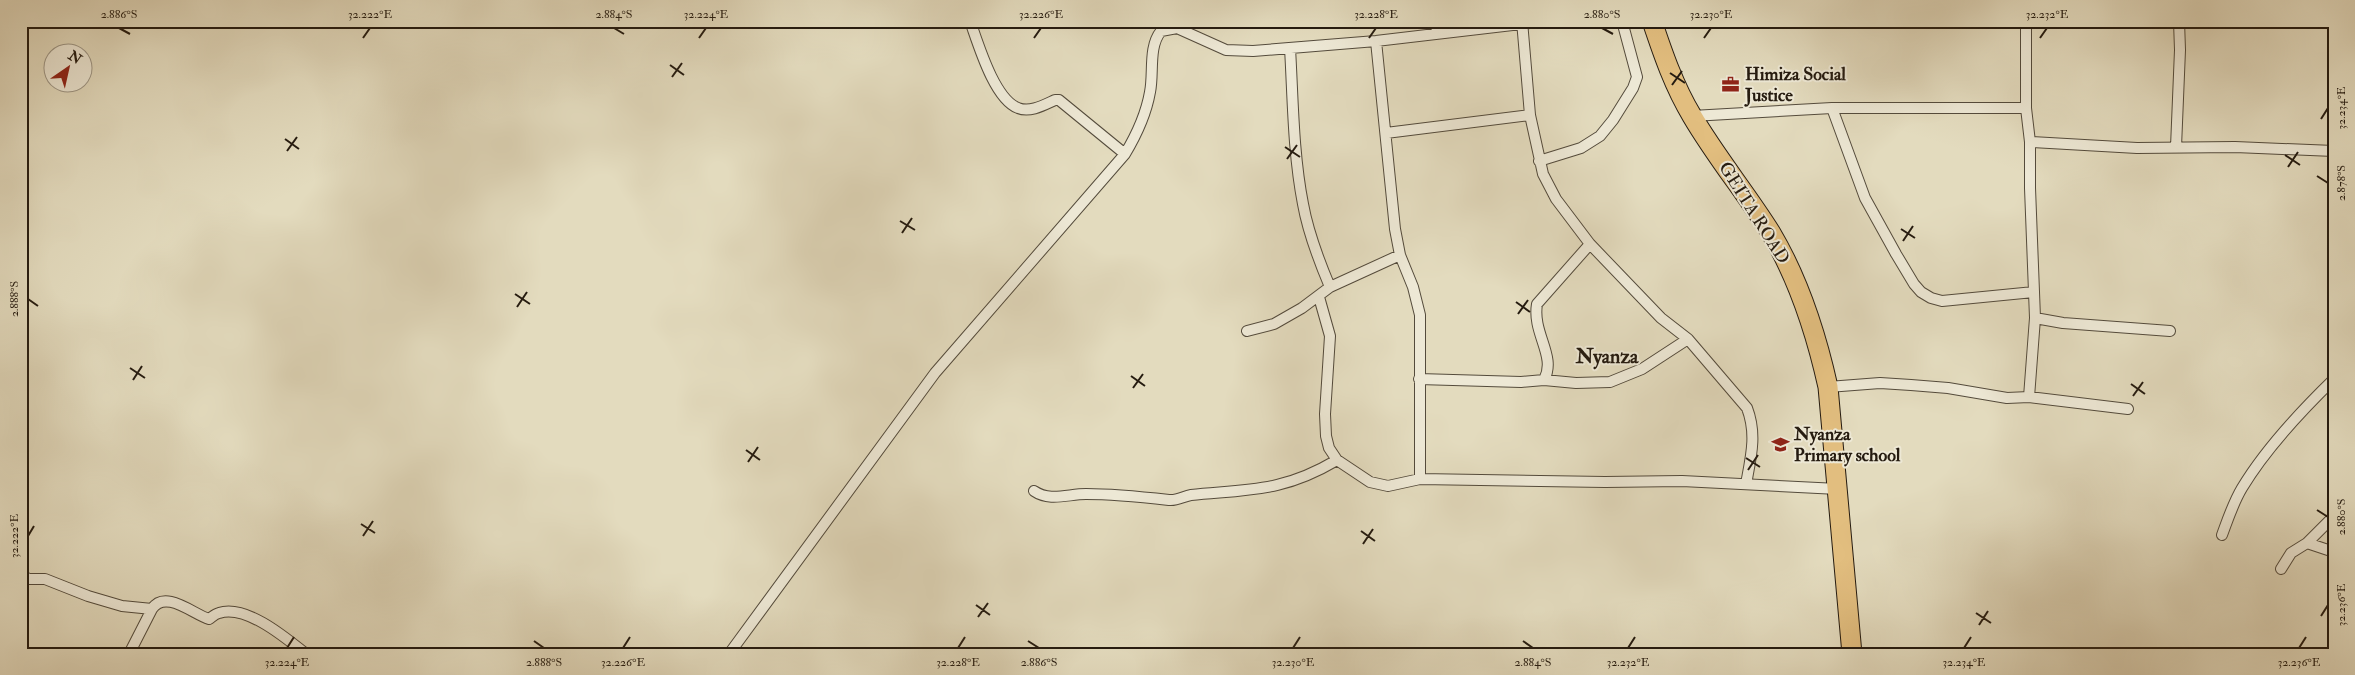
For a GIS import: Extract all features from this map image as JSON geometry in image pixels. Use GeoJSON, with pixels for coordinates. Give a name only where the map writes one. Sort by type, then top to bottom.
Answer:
{"type":"FeatureCollection","features":[{"type":"Feature","properties":{"kind":"highway","name":"GEITA ROAD"},"geometry":{"type":"LineString","coordinates":[[1652,21],[1664,58],[1692,116],[1771,234],[1792,274],[1820,350],[1828,387],[1852,654]]}},
{"type":"Feature","properties":{"kind":"street"},"geometry":{"type":"LineString","coordinates":[[970,21],[989,71],[1001,92],[1013,105],[1027,109],[1059,100],[1125,154]]}},
{"type":"Feature","properties":{"kind":"street"},"geometry":{"type":"LineString","coordinates":[[1436,21],[1437,34]]}},
{"type":"Feature","properties":{"kind":"street"},"geometry":{"type":"LineString","coordinates":[[729,654],[935,372],[1125,154],[1138,133],[1147,105],[1154,42],[1161,31],[1177,28],[1226,50],[1253,51],[1376,41],[1522,22],[1546,21]]}},
{"type":"Feature","properties":{"kind":"street"},"geometry":{"type":"LineString","coordinates":[[1539,161],[1581,148],[1600,136],[1634,88],[1637,77],[1622,21]]}},
{"type":"Feature","properties":{"kind":"street"},"geometry":{"type":"LineString","coordinates":[[2026,21],[2026,108],[2030,142],[2035,318],[2029,398]]}},
{"type":"Feature","properties":{"kind":"street"},"geometry":{"type":"LineString","coordinates":[[2176,147],[2180,50],[2179,21]]}},
{"type":"Feature","properties":{"kind":"street"},"geometry":{"type":"LineString","coordinates":[[1522,22],[1530,115],[1543,174],[1556,199],[1590,244],[1661,318],[1688,339],[1747,408],[1753,422],[1754,443],[1746,484]]}},
{"type":"Feature","properties":{"kind":"street"},"geometry":{"type":"LineString","coordinates":[[1376,41],[1392,204],[1400,255],[1413,287],[1420,315],[1420,480]]}},
{"type":"Feature","properties":{"kind":"street"},"geometry":{"type":"LineString","coordinates":[[1290,48],[1302,203],[1314,246],[1330,287]]}},
{"type":"Feature","properties":{"kind":"street"},"geometry":{"type":"LineString","coordinates":[[1692,116],[1832,108],[2026,108]]}},
{"type":"Feature","properties":{"kind":"street"},"geometry":{"type":"LineString","coordinates":[[1832,108],[1845,139],[1865,198],[1905,270],[1921,292],[1931,298],[1942,301],[2034,292]]}},
{"type":"Feature","properties":{"kind":"street"},"geometry":{"type":"LineString","coordinates":[[1386,133],[1530,115]]}},
{"type":"Feature","properties":{"kind":"street"},"geometry":{"type":"LineString","coordinates":[[2030,142],[2095,146],[2235,147],[2334,151]]}},
{"type":"Feature","properties":{"kind":"street"},"geometry":{"type":"LineString","coordinates":[[1544,380],[1550,365],[1536,325],[1537,304],[1590,244]]}},
{"type":"Feature","properties":{"kind":"street"},"geometry":{"type":"LineString","coordinates":[[1248,331],[1274,324],[1319,297],[1330,287],[1400,255]]}},
{"type":"Feature","properties":{"kind":"street"},"geometry":{"type":"LineString","coordinates":[[1319,297],[1330,336],[1325,414],[1326,436],[1329,448],[1338,460],[1377,485],[1388,486],[1420,480],[1682,481],[1838,489]]}},
{"type":"Feature","properties":{"kind":"street"},"geometry":{"type":"LineString","coordinates":[[2035,318],[2063,323],[2170,331]]}},
{"type":"Feature","properties":{"kind":"street"},"geometry":{"type":"LineString","coordinates":[[1419,379],[1526,382],[1544,380],[1576,383],[1610,382],[1642,369],[1688,339]]}},
{"type":"Feature","properties":{"kind":"street"},"geometry":{"type":"LineString","coordinates":[[2222,535],[2237,498],[2251,475],[2305,407],[2334,379]]}},
{"type":"Feature","properties":{"kind":"street"},"geometry":{"type":"LineString","coordinates":[[1828,387],[1880,384],[1911,385],[1948,388],[2008,398],[2029,398],[2128,409]]}},
{"type":"Feature","properties":{"kind":"street"},"geometry":{"type":"LineString","coordinates":[[2322,390],[2334,387]]}},
{"type":"Feature","properties":{"kind":"street"},"geometry":{"type":"LineString","coordinates":[[1034,492],[1048,496],[1084,494],[1148,496],[1173,500],[1191,495],[1268,488],[1305,477],[1338,460]]}},
{"type":"Feature","properties":{"kind":"street"},"geometry":{"type":"LineString","coordinates":[[2281,569],[2291,553],[2307,543],[2334,516]]}},
{"type":"Feature","properties":{"kind":"street"},"geometry":{"type":"LineString","coordinates":[[2307,543],[2334,552]]}},
{"type":"Feature","properties":{"kind":"street"},"geometry":{"type":"LineString","coordinates":[[21,576],[29,579],[49,580],[88,596],[122,606],[152,609]]}},
{"type":"Feature","properties":{"kind":"street"},"geometry":{"type":"LineString","coordinates":[[129,654],[152,609],[157,602],[161,601],[178,604],[209,619],[220,612],[244,614],[270,627],[306,654]]}},
{"type":"Feature","properties":{"kind":"place","name":"Himiza Social Justice"},"geometry":{"type":"Point","coordinates":[1731,84]}},
{"type":"Feature","properties":{"kind":"place","name":"Nyanza Primary school"},"geometry":{"type":"Point","coordinates":[1780,444]}},
{"type":"Feature","properties":{"kind":"district","name":"Nyanza"},"geometry":{"type":"Point","coordinates":[1607,356]}}]}
